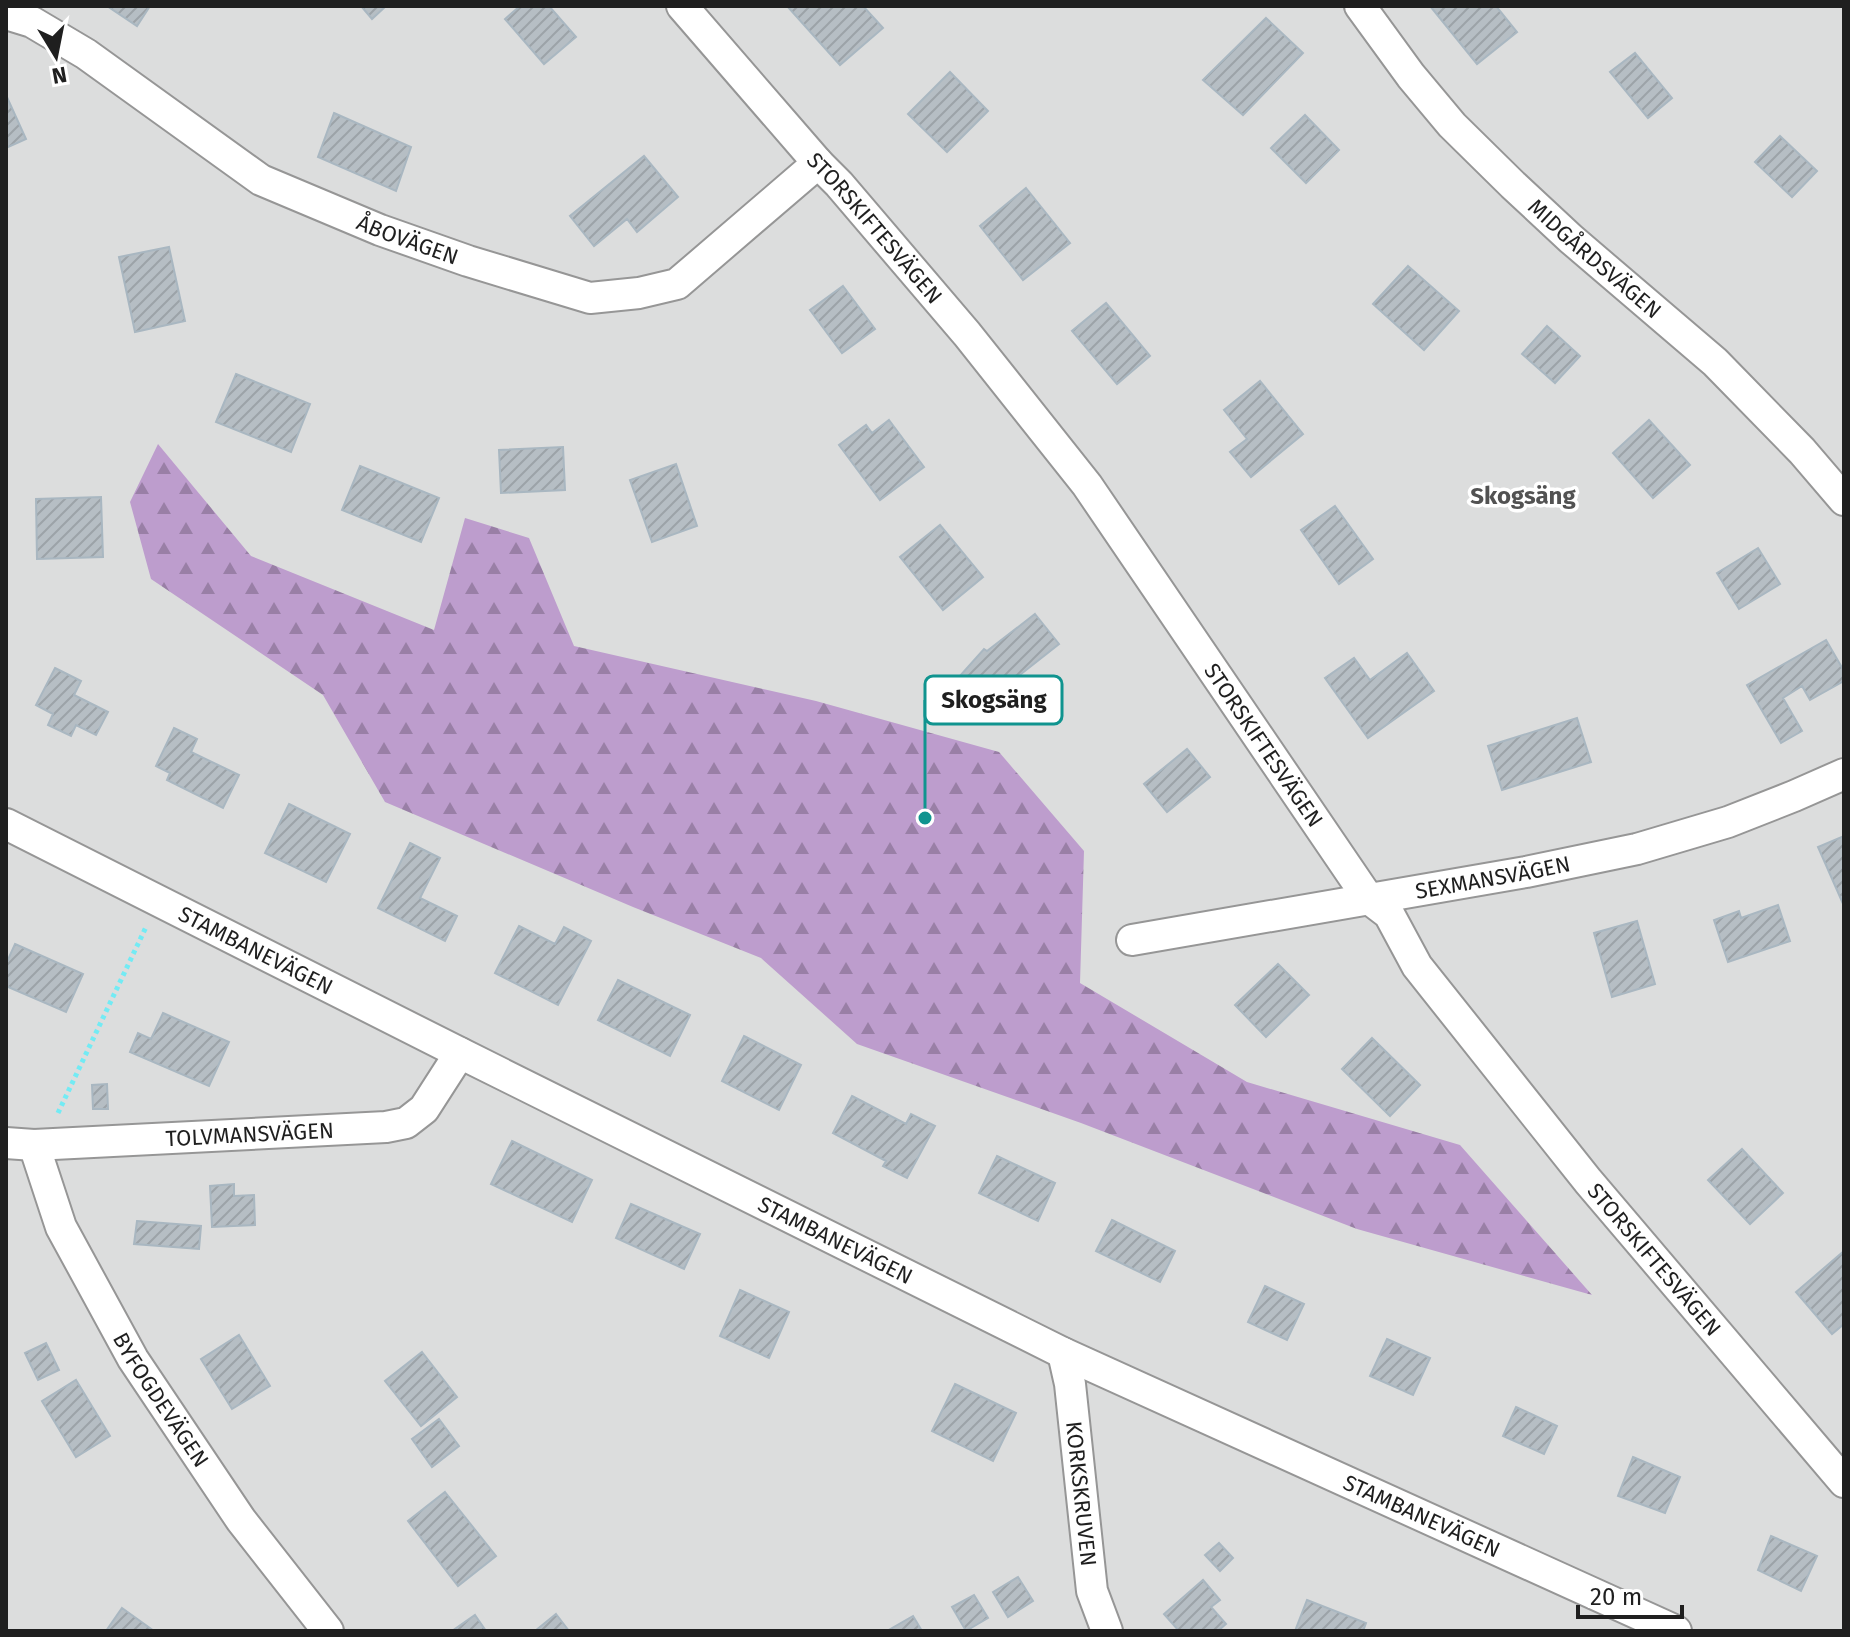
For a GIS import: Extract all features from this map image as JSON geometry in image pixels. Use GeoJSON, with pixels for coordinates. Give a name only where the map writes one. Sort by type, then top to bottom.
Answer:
{"type":"FeatureCollection","features":[{"type":"Feature","properties":{"kind":"street","name":"STORSKIFTESVÄGEN"},"geometry":{"type":"LineString","coordinates":[[682,6],[967,334],[1087,485],[1368,898],[1389,914],[1417,966],[1588,1181],[1844,1482]]}},
{"type":"Feature","properties":{"kind":"street","name":"MIDGÅRDSVÄGEN"},"geometry":{"type":"LineString","coordinates":[[1360,6],[1411,76],[1452,125],[1571,239],[1715,362],[1802,451],[1844,500]]}},
{"type":"Feature","properties":{"kind":"street","name":"ÅBOVÄGEN"},"geometry":{"type":"LineString","coordinates":[[6,14],[32,22],[86,54],[261,180],[380,230],[590,298],[639,293],[677,284],[818,163]]}},
{"type":"Feature","properties":{"kind":"street","name":"SEXMANSVÄGEN"},"geometry":{"type":"LineString","coordinates":[[1132,940],[1526,872],[1637,849],[1728,822],[1844,774]]}},
{"type":"Feature","properties":{"kind":"street","name":"STAMBANEVÄGEN"},"geometry":{"type":"LineString","coordinates":[[6,824],[1063,1353],[1676,1631]]}},
{"type":"Feature","properties":{"kind":"street","name":"TOLVMANSVÄGEN"},"geometry":{"type":"LineString","coordinates":[[20,1144],[386,1127],[406,1123],[424,1109],[460,1053]]}},
{"type":"Feature","properties":{"kind":"street","name":"BYFOGDEVÄGEN"},"geometry":{"type":"LineString","coordinates":[[20,1144],[133,1359],[241,1520],[328,1631]]}},
{"type":"Feature","properties":{"kind":"street","name":"KORKSKRUVEN"},"geometry":{"type":"LineString","coordinates":[[1063,1353],[1070,1384],[1092,1591],[1107,1631]]}},
{"type":"Feature","properties":{"kind":"path"},"geometry":{"type":"LineString","coordinates":[[20,1144],[49,1132],[150,919]]}},
{"type":"Feature","properties":{"kind":"shaded area","name":"Skogsäng"},"geometry":{"type":"Polygon","coordinates":[[[6,6],[1844,6],[1844,1631],[6,1631],[6,6]]]}},
{"type":"Feature","properties":{"kind":"green space"},"geometry":{"type":"Polygon","coordinates":[[[158,444],[251,556],[434,630],[465,518],[529,538],[574,646],[816,701],[999,752],[1084,851],[1080,983],[1247,1082],[1460,1145],[1592,1295],[1357,1229],[1081,1123],[857,1044],[761,958],[385,802],[323,695],[151,579],[130,502],[158,444]]]}},
{"type":"Feature","properties":{"kind":"building"},"geometry":{"type":"Polygon","coordinates":[[[107,6],[150,6],[137,26],[107,6]]]}},
{"type":"Feature","properties":{"kind":"building"},"geometry":{"type":"Polygon","coordinates":[[[361,6],[386,6],[372,19],[361,6]]]}},
{"type":"Feature","properties":{"kind":"building"},"geometry":{"type":"Polygon","coordinates":[[[520,6],[549,6],[576,37],[544,64],[505,19],[520,6]]]}},
{"type":"Feature","properties":{"kind":"building"},"geometry":{"type":"Polygon","coordinates":[[[787,6],[863,6],[883,28],[840,65],[787,6]]]}},
{"type":"Feature","properties":{"kind":"building"},"geometry":{"type":"Polygon","coordinates":[[[1430,6],[1496,6],[1517,32],[1477,64],[1430,6]]]}},
{"type":"Feature","properties":{"kind":"building"},"geometry":{"type":"Polygon","coordinates":[[[1266,18],[1303,53],[1243,115],[1203,80],[1266,18]]]}},
{"type":"Feature","properties":{"kind":"building"},"geometry":{"type":"Polygon","coordinates":[[[1635,53],[1672,98],[1648,118],[1610,72],[1635,53]]]}},
{"type":"Feature","properties":{"kind":"building"},"geometry":{"type":"Polygon","coordinates":[[[950,72],[988,111],[947,152],[908,114],[950,72]]]}},
{"type":"Feature","properties":{"kind":"building"},"geometry":{"type":"Polygon","coordinates":[[[6,95],[26,139],[6,148],[6,95]]]}},
{"type":"Feature","properties":{"kind":"building"},"geometry":{"type":"Polygon","coordinates":[[[334,113],[411,147],[396,191],[318,157],[334,113]]]}},
{"type":"Feature","properties":{"kind":"building"},"geometry":{"type":"Polygon","coordinates":[[[1305,115],[1339,150],[1306,183],[1271,148],[1305,115]]]}},
{"type":"Feature","properties":{"kind":"building"},"geometry":{"type":"Polygon","coordinates":[[[1780,136],[1817,171],[1792,197],[1755,162],[1780,136]]]}},
{"type":"Feature","properties":{"kind":"building"},"geometry":{"type":"Polygon","coordinates":[[[644,156],[678,197],[637,232],[627,219],[594,246],[570,216],[644,156]]]}},
{"type":"Feature","properties":{"kind":"building"},"geometry":{"type":"Polygon","coordinates":[[[1026,188],[1070,243],[1023,280],[980,226],[1026,188]]]}},
{"type":"Feature","properties":{"kind":"building"},"geometry":{"type":"Polygon","coordinates":[[[169,247],[185,321],[135,332],[119,257],[169,247]]]}},
{"type":"Feature","properties":{"kind":"building"},"geometry":{"type":"Polygon","coordinates":[[[1408,266],[1459,311],[1424,350],[1373,304],[1408,266]]]}},
{"type":"Feature","properties":{"kind":"building"},"geometry":{"type":"Polygon","coordinates":[[[843,286],[875,329],[842,353],[810,310],[843,286]]]}},
{"type":"Feature","properties":{"kind":"building"},"geometry":{"type":"Polygon","coordinates":[[[1106,303],[1150,356],[1117,384],[1072,331],[1106,303]]]}},
{"type":"Feature","properties":{"kind":"building"},"geometry":{"type":"Polygon","coordinates":[[[1547,326],[1580,356],[1555,383],[1522,354],[1547,326]]]}},
{"type":"Feature","properties":{"kind":"building"},"geometry":{"type":"Polygon","coordinates":[[[236,374],[310,404],[291,452],[216,422],[236,374]]]}},
{"type":"Feature","properties":{"kind":"building"},"geometry":{"type":"Polygon","coordinates":[[[1260,381],[1303,434],[1251,477],[1230,452],[1247,439],[1224,410],[1260,381]]]}},
{"type":"Feature","properties":{"kind":"building"},"geometry":{"type":"Polygon","coordinates":[[[889,420],[924,467],[880,500],[839,445],[866,425],[872,433],[889,420]]]}},
{"type":"Feature","properties":{"kind":"building"},"geometry":{"type":"Polygon","coordinates":[[[1649,420],[1690,465],[1653,498],[1613,453],[1649,420]]]}},
{"type":"Feature","properties":{"kind":"building"},"geometry":{"type":"Polygon","coordinates":[[[563,447],[565,490],[501,493],[499,450],[563,447]]]}},
{"type":"Feature","properties":{"kind":"building"},"geometry":{"type":"Polygon","coordinates":[[[676,464],[697,526],[652,542],[630,480],[676,464]]]}},
{"type":"Feature","properties":{"kind":"building"},"geometry":{"type":"Polygon","coordinates":[[[360,466],[439,498],[421,542],[342,510],[360,466]]]}},
{"type":"Feature","properties":{"kind":"building"},"geometry":{"type":"Polygon","coordinates":[[[101,497],[103,557],[37,559],[36,499],[101,497]]]}},
{"type":"Feature","properties":{"kind":"building"},"geometry":{"type":"Polygon","coordinates":[[[1335,506],[1373,559],[1339,584],[1301,530],[1335,506]]]}},
{"type":"Feature","properties":{"kind":"building"},"geometry":{"type":"Polygon","coordinates":[[[940,525],[983,577],[943,610],[900,557],[940,525]]]}},
{"type":"Feature","properties":{"kind":"building"},"geometry":{"type":"Polygon","coordinates":[[[1758,548],[1780,584],[1739,609],[1717,573],[1758,548]]]}},
{"type":"Feature","properties":{"kind":"building"},"geometry":{"type":"Polygon","coordinates":[[[1035,614],[1059,644],[1016,678],[1019,681],[987,717],[951,686],[984,649],[987,651],[1035,614]]]}},
{"type":"Feature","properties":{"kind":"building"},"geometry":{"type":"Polygon","coordinates":[[[1826,640],[1844,671],[1844,681],[1810,700],[1802,686],[1783,698],[1802,731],[1781,743],[1747,685],[1826,640]]]}},
{"type":"Feature","properties":{"kind":"building"},"geometry":{"type":"Polygon","coordinates":[[[1407,653],[1434,691],[1368,738],[1325,678],[1354,658],[1370,680],[1407,653]]]}},
{"type":"Feature","properties":{"kind":"building"},"geometry":{"type":"Polygon","coordinates":[[[55,668],[81,681],[74,695],[108,712],[96,735],[76,725],[71,736],[48,725],[53,714],[36,705],[55,668]]]}},
{"type":"Feature","properties":{"kind":"building"},"geometry":{"type":"Polygon","coordinates":[[[1577,718],[1591,762],[1502,790],[1488,746],[1577,718]]]}},
{"type":"Feature","properties":{"kind":"building"},"geometry":{"type":"Polygon","coordinates":[[[174,728],[197,739],[191,752],[239,775],[223,808],[167,780],[170,773],[156,766],[174,728]]]}},
{"type":"Feature","properties":{"kind":"building"},"geometry":{"type":"Polygon","coordinates":[[[1187,749],[1210,777],[1167,812],[1144,784],[1187,749]]]}},
{"type":"Feature","properties":{"kind":"building"},"geometry":{"type":"Polygon","coordinates":[[[289,804],[350,834],[326,882],[265,853],[289,804]]]}},
{"type":"Feature","properties":{"kind":"building"},"geometry":{"type":"Polygon","coordinates":[[[1844,836],[1844,906],[1818,847],[1844,836]]]}},
{"type":"Feature","properties":{"kind":"building"},"geometry":{"type":"Polygon","coordinates":[[[410,843],[440,858],[420,898],[457,916],[445,941],[378,908],[410,843]]]}},
{"type":"Feature","properties":{"kind":"building"},"geometry":{"type":"Polygon","coordinates":[[[1778,905],[1790,941],[1728,962],[1714,920],[1739,911],[1741,918],[1778,905]]]}},
{"type":"Feature","properties":{"kind":"building"},"geometry":{"type":"Polygon","coordinates":[[[1637,921],[1655,984],[1612,997],[1594,933],[1637,921]]]}},
{"type":"Feature","properties":{"kind":"building"},"geometry":{"type":"Polygon","coordinates":[[[519,926],[555,944],[564,927],[591,941],[558,1005],[495,973],[519,926]]]}},
{"type":"Feature","properties":{"kind":"building"},"geometry":{"type":"Polygon","coordinates":[[[15,944],[83,974],[66,1012],[6,986],[6,964],[15,944]]]}},
{"type":"Feature","properties":{"kind":"building"},"geometry":{"type":"Polygon","coordinates":[[[1278,964],[1309,995],[1266,1037],[1235,1005],[1278,964]]]}},
{"type":"Feature","properties":{"kind":"building"},"geometry":{"type":"Polygon","coordinates":[[[618,980],[690,1015],[670,1056],[598,1020],[618,980]]]}},
{"type":"Feature","properties":{"kind":"building"},"geometry":{"type":"Polygon","coordinates":[[[163,1013],[229,1042],[209,1086],[130,1052],[138,1033],[151,1039],[163,1013]]]}},
{"type":"Feature","properties":{"kind":"building"},"geometry":{"type":"Polygon","coordinates":[[[744,1036],[801,1065],[779,1110],[722,1081],[744,1036]]]}},
{"type":"Feature","properties":{"kind":"building"},"geometry":{"type":"Polygon","coordinates":[[[1372,1038],[1420,1085],[1390,1116],[1342,1069],[1372,1038]]]}},
{"type":"Feature","properties":{"kind":"building"},"geometry":{"type":"Polygon","coordinates":[[[107,1084],[108,1109],[93,1109],[92,1085],[107,1084]]]}},
{"type":"Feature","properties":{"kind":"building"},"geometry":{"type":"Polygon","coordinates":[[[852,1096],[906,1124],[911,1114],[935,1126],[907,1178],[883,1166],[886,1161],[833,1133],[852,1096]]]}},
{"type":"Feature","properties":{"kind":"building"},"geometry":{"type":"Polygon","coordinates":[[[512,1141],[592,1180],[572,1222],[491,1184],[512,1141]]]}},
{"type":"Feature","properties":{"kind":"building"},"geometry":{"type":"Polygon","coordinates":[[[1742,1149],[1783,1193],[1750,1224],[1708,1180],[1742,1149]]]}},
{"type":"Feature","properties":{"kind":"building"},"geometry":{"type":"Polygon","coordinates":[[[997,1156],[1055,1183],[1038,1221],[979,1193],[997,1156]]]}},
{"type":"Feature","properties":{"kind":"building"},"geometry":{"type":"Polygon","coordinates":[[[234,1184],[234,1196],[254,1195],[255,1225],[212,1227],[210,1186],[234,1184]]]}},
{"type":"Feature","properties":{"kind":"building"},"geometry":{"type":"Polygon","coordinates":[[[631,1204],[700,1234],[684,1269],[616,1238],[631,1204]]]}},
{"type":"Feature","properties":{"kind":"building"},"geometry":{"type":"Polygon","coordinates":[[[1112,1220],[1175,1251],[1160,1282],[1096,1251],[1112,1220]]]}},
{"type":"Feature","properties":{"kind":"building"},"geometry":{"type":"Polygon","coordinates":[[[137,1221],[201,1226],[199,1249],[134,1244],[137,1221]]]}},
{"type":"Feature","properties":{"kind":"building"},"geometry":{"type":"Polygon","coordinates":[[[1844,1251],[1844,1324],[1832,1334],[1796,1292],[1844,1251]]]}},
{"type":"Feature","properties":{"kind":"building"},"geometry":{"type":"Polygon","coordinates":[[[1265,1286],[1304,1304],[1287,1340],[1248,1322],[1265,1286]]]}},
{"type":"Feature","properties":{"kind":"building"},"geometry":{"type":"Polygon","coordinates":[[[740,1290],[789,1312],[769,1358],[720,1336],[740,1290]]]}},
{"type":"Feature","properties":{"kind":"building"},"geometry":{"type":"Polygon","coordinates":[[[239,1335],[270,1386],[232,1409],[201,1359],[239,1335]]]}},
{"type":"Feature","properties":{"kind":"building"},"geometry":{"type":"Polygon","coordinates":[[[1387,1339],[1430,1358],[1413,1395],[1370,1376],[1387,1339]]]}},
{"type":"Feature","properties":{"kind":"building"},"geometry":{"type":"Polygon","coordinates":[[[46,1343],[59,1370],[38,1380],[25,1353],[46,1343]]]}},
{"type":"Feature","properties":{"kind":"building"},"geometry":{"type":"Polygon","coordinates":[[[422,1352],[457,1397],[421,1426],[385,1381],[422,1352]]]}},
{"type":"Feature","properties":{"kind":"building"},"geometry":{"type":"Polygon","coordinates":[[[76,1380],[110,1436],[76,1457],[42,1401],[76,1380]]]}},
{"type":"Feature","properties":{"kind":"building"},"geometry":{"type":"Polygon","coordinates":[[[955,1384],[1016,1413],[993,1461],[932,1431],[955,1384]]]}},
{"type":"Feature","properties":{"kind":"building"},"geometry":{"type":"Polygon","coordinates":[[[1516,1407],[1557,1426],[1544,1454],[1503,1436],[1516,1407]]]}},
{"type":"Feature","properties":{"kind":"building"},"geometry":{"type":"Polygon","coordinates":[[[439,1419],[459,1446],[432,1467],[412,1439],[439,1419]]]}},
{"type":"Feature","properties":{"kind":"building"},"geometry":{"type":"Polygon","coordinates":[[[1633,1457],[1680,1477],[1665,1513],[1618,1496],[1633,1457]]]}},
{"type":"Feature","properties":{"kind":"building"},"geometry":{"type":"Polygon","coordinates":[[[445,1492],[496,1556],[458,1586],[408,1521],[445,1492]]]}},
{"type":"Feature","properties":{"kind":"building"},"geometry":{"type":"Polygon","coordinates":[[[1771,1536],[1817,1556],[1801,1591],[1758,1570],[1771,1536]]]}},
{"type":"Feature","properties":{"kind":"building"},"geometry":{"type":"Polygon","coordinates":[[[1219,1543],[1233,1558],[1220,1571],[1205,1555],[1219,1543]]]}},
{"type":"Feature","properties":{"kind":"building"},"geometry":{"type":"Polygon","coordinates":[[[1018,1577],[1033,1601],[1008,1617],[993,1592],[1018,1577]]]}},
{"type":"Feature","properties":{"kind":"building"},"geometry":{"type":"Polygon","coordinates":[[[1203,1580],[1220,1600],[1211,1607],[1226,1624],[1218,1631],[1179,1631],[1164,1614],[1203,1580]]]}},
{"type":"Feature","properties":{"kind":"building"},"geometry":{"type":"Polygon","coordinates":[[[974,1595],[988,1618],[966,1631],[952,1607],[974,1595]]]}},
{"type":"Feature","properties":{"kind":"building"},"geometry":{"type":"Polygon","coordinates":[[[1307,1600],[1366,1623],[1363,1631],[1295,1631],[1307,1600]]]}},
{"type":"Feature","properties":{"kind":"building"},"geometry":{"type":"Polygon","coordinates":[[[122,1608],[154,1631],[106,1631],[122,1608]]]}},
{"type":"Feature","properties":{"kind":"building"},"geometry":{"type":"Polygon","coordinates":[[[556,1614],[569,1631],[535,1631],[556,1614]]]}},
{"type":"Feature","properties":{"kind":"building"},"geometry":{"type":"Polygon","coordinates":[[[475,1615],[486,1631],[452,1631],[475,1615]]]}},
{"type":"Feature","properties":{"kind":"building"},"geometry":{"type":"Polygon","coordinates":[[[913,1616],[922,1631],[887,1631],[913,1616]]]}},
{"type":"Feature","properties":{"kind":"place","name":"Skogsäng"},"geometry":{"type":"Point","coordinates":[925,818]}},
{"type":"Feature","properties":{"kind":"district","name":"Skogsäng"},"geometry":{"type":"Point","coordinates":[1523,496]}}]}
